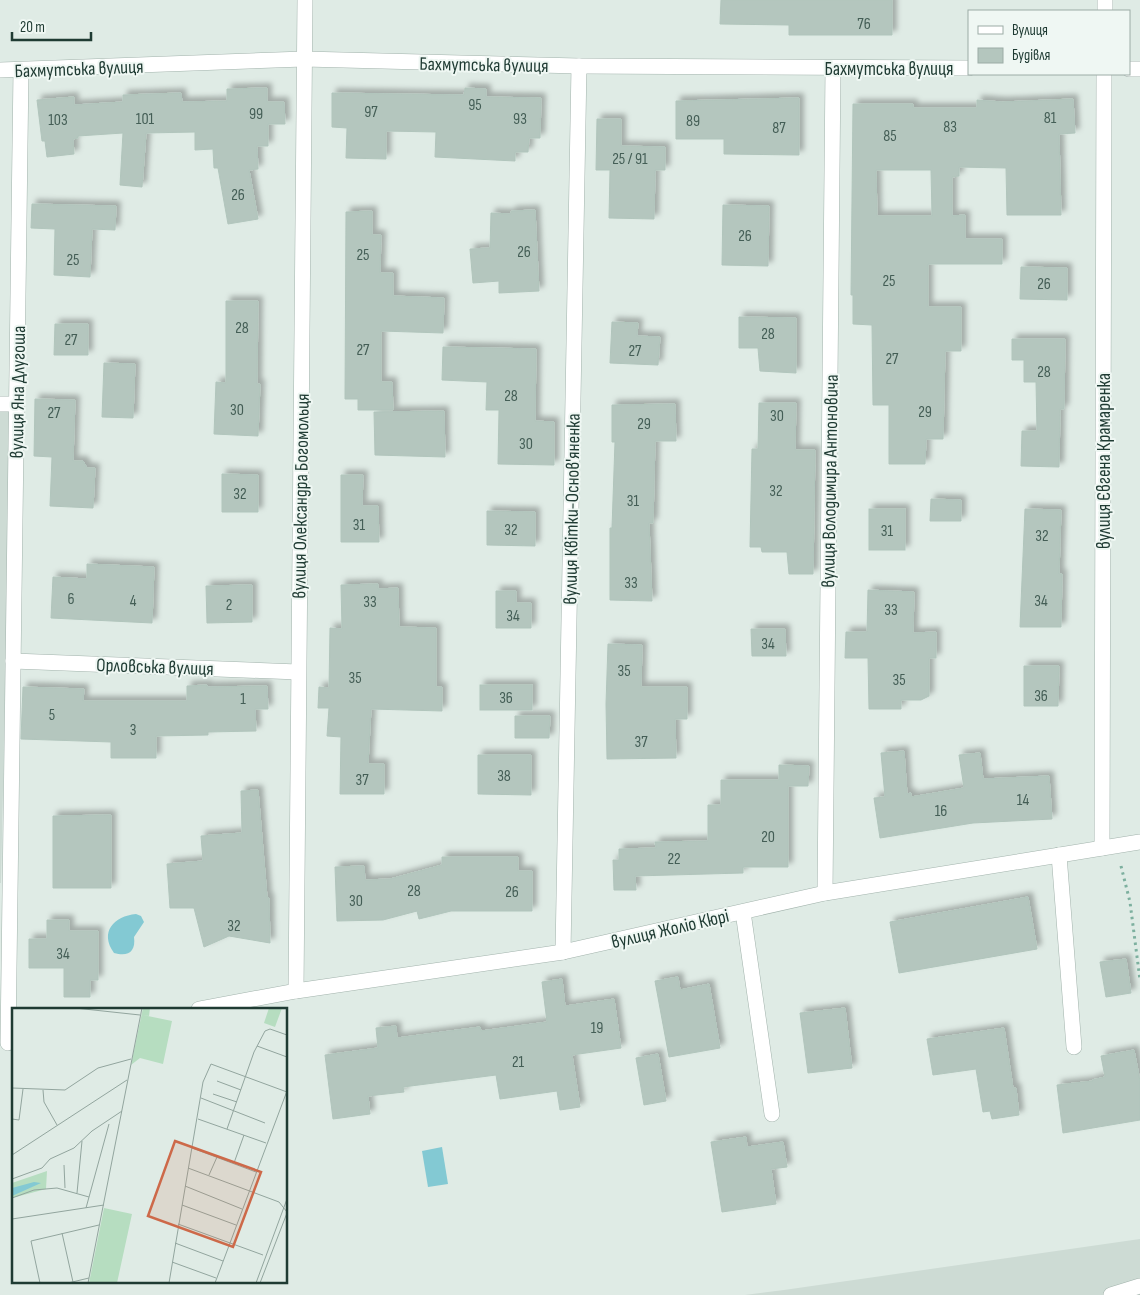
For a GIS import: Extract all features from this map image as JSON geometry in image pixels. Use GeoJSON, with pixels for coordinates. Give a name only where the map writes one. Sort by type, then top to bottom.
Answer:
{"type":"FeatureCollection","features":[{"type":"Feature","properties":{"kind":"street","name":"вулиця Олександра Богомольця"},"geometry":{"type":"LineString","coordinates":[[296,991],[305,0]]}},
{"type":"Feature","properties":{"kind":"street","name":"Бахмутська вулиця"},"geometry":{"type":"LineString","coordinates":[[0,70],[304,59],[579,66],[968,68]]}},
{"type":"Feature","properties":{"kind":"street","name":"вулиця Квітки-Основ'яненка"},"geometry":{"type":"LineString","coordinates":[[563,952],[579,66]]}},
{"type":"Feature","properties":{"kind":"street","name":"вулиця Володимира Антоновича"},"geometry":{"type":"LineString","coordinates":[[825,894],[833,68]]}},
{"type":"Feature","properties":{"kind":"street","name":"вулиця Яна Длугоша"},"geometry":{"type":"LineString","coordinates":[[7,1043],[21,70]]}},
{"type":"Feature","properties":{"kind":"street","name":"вулиця Євгена Крамаренка"},"geometry":{"type":"LineString","coordinates":[[1102,848],[1104,75]]}},
{"type":"Feature","properties":{"kind":"street"},"geometry":{"type":"LineString","coordinates":[[0,404],[16,404]]}},
{"type":"Feature","properties":{"kind":"street","name":"Орловська вулиця"},"geometry":{"type":"LineString","coordinates":[[13,661],[298,672]]}},
{"type":"Feature","properties":{"kind":"street","name":"вулиця Жоліо Кюрі"},"geometry":{"type":"LineString","coordinates":[[204,1008],[296,991],[563,952],[825,894],[1140,842]]}},
{"type":"Feature","properties":{"kind":"street"},"geometry":{"type":"LineString","coordinates":[[1060,855],[1074,1046]]}},
{"type":"Feature","properties":{"kind":"street"},"geometry":{"type":"LineString","coordinates":[[742,912],[772,1114]]}},
{"type":"Feature","properties":{"kind":"street"},"geometry":{"type":"LineString","coordinates":[[1111,1295],[1140,1286]]}},
{"type":"Feature","properties":{"kind":"path"},"geometry":{"type":"LineString","coordinates":[[1102,848],[1120,861],[1130,902],[1140,980]]}},
{"type":"Feature","properties":{"kind":"shaded area"},"geometry":{"type":"Polygon","coordinates":[[[0,407],[11,408],[1,883],[0,883],[0,407]]]}},
{"type":"Feature","properties":{"kind":"shaded area"},"geometry":{"type":"Polygon","coordinates":[[[1140,1239],[1140,1295],[745,1295],[784,1290],[1140,1239]]]}},
{"type":"Feature","properties":{"kind":"water"},"geometry":{"type":"Polygon","coordinates":[[[136,914],[141,916],[144,922],[134,937],[132,950],[127,954],[114,953],[108,938],[111,926],[121,918],[136,914]]]}},
{"type":"Feature","properties":{"kind":"water"},"geometry":{"type":"Polygon","coordinates":[[[442,1147],[448,1184],[428,1187],[422,1151],[442,1147]]]}},
{"type":"Feature","properties":{"kind":"building"},"geometry":{"type":"Polygon","coordinates":[[[721,0],[892,0],[892,35],[789,35],[789,25],[720,24],[721,0]]]}},
{"type":"Feature","properties":{"kind":"building"},"geometry":{"type":"Polygon","coordinates":[[[267,88],[267,102],[284,102],[285,124],[268,124],[268,146],[257,146],[258,169],[249,170],[258,219],[228,224],[218,168],[214,168],[213,149],[195,150],[195,132],[146,133],[142,187],[120,185],[123,133],[78,136],[78,138],[73,139],[74,154],[47,157],[45,141],[42,141],[37,100],[74,97],[74,105],[123,102],[123,95],[181,93],[182,102],[227,101],[227,89],[267,88]]]}},
{"type":"Feature","properties":{"kind":"building"},"geometry":{"type":"Polygon","coordinates":[[[465,88],[486,89],[486,97],[541,98],[540,138],[529,138],[528,152],[515,152],[515,161],[435,157],[436,132],[386,131],[386,159],[346,158],[347,128],[332,127],[332,93],[464,95],[465,88]]]}},
{"type":"Feature","properties":{"kind":"building"},"geometry":{"type":"Polygon","coordinates":[[[799,98],[799,155],[724,154],[724,139],[676,139],[676,101],[799,98]]]}},
{"type":"Feature","properties":{"kind":"building"},"geometry":{"type":"Polygon","coordinates":[[[1073,99],[1075,133],[1059,134],[1061,215],[1007,215],[1006,168],[959,167],[959,176],[952,177],[952,216],[965,215],[965,239],[1002,239],[1002,264],[928,264],[928,307],[961,307],[961,351],[945,351],[943,439],[926,439],[925,464],[889,464],[889,405],[873,405],[872,325],[853,324],[853,295],[851,295],[853,104],[913,104],[913,108],[977,108],[977,100],[1002,102],[1073,99]],[[876,170],[877,216],[932,216],[931,170],[876,170]]]}},
{"type":"Feature","properties":{"kind":"building"},"geometry":{"type":"Polygon","coordinates":[[[597,119],[621,119],[621,146],[665,147],[665,170],[655,170],[654,219],[609,218],[610,170],[596,170],[597,119]]]}},
{"type":"Feature","properties":{"kind":"building"},"geometry":{"type":"Polygon","coordinates":[[[32,204],[116,206],[115,230],[92,229],[90,277],[54,275],[55,229],[31,228],[32,204]]]}},
{"type":"Feature","properties":{"kind":"building"},"geometry":{"type":"Polygon","coordinates":[[[723,205],[769,206],[768,266],[722,265],[723,205]]]}},
{"type":"Feature","properties":{"kind":"building"},"geometry":{"type":"Polygon","coordinates":[[[535,210],[539,291],[499,293],[499,281],[473,283],[470,249],[490,248],[491,213],[511,214],[511,211],[535,210]]]}},
{"type":"Feature","properties":{"kind":"building"},"geometry":{"type":"Polygon","coordinates":[[[372,211],[372,235],[381,235],[380,273],[393,273],[393,296],[444,298],[443,333],[381,331],[381,382],[392,382],[393,410],[358,410],[358,399],[345,399],[346,212],[372,211]]]}},
{"type":"Feature","properties":{"kind":"building"},"geometry":{"type":"Polygon","coordinates":[[[1021,267],[1067,268],[1067,300],[1020,299],[1021,267]]]}},
{"type":"Feature","properties":{"kind":"building"},"geometry":{"type":"Polygon","coordinates":[[[226,301],[258,301],[257,384],[260,384],[258,436],[214,434],[216,382],[226,383],[226,301]]]}},
{"type":"Feature","properties":{"kind":"building"},"geometry":{"type":"Polygon","coordinates":[[[739,317],[796,318],[796,373],[760,371],[758,348],[739,348],[739,317]]]}},
{"type":"Feature","properties":{"kind":"building"},"geometry":{"type":"Polygon","coordinates":[[[612,322],[638,323],[637,336],[660,337],[658,365],[610,363],[612,322]]]}},
{"type":"Feature","properties":{"kind":"building"},"geometry":{"type":"Polygon","coordinates":[[[55,324],[88,324],[88,355],[54,355],[55,324]]]}},
{"type":"Feature","properties":{"kind":"building"},"geometry":{"type":"Polygon","coordinates":[[[1012,339],[1065,339],[1064,409],[1060,409],[1059,467],[1021,466],[1022,431],[1037,431],[1036,382],[1024,382],[1024,360],[1012,360],[1012,339]]]}},
{"type":"Feature","properties":{"kind":"building"},"geometry":{"type":"Polygon","coordinates":[[[443,347],[536,349],[535,421],[554,422],[554,465],[498,464],[499,410],[486,410],[487,382],[442,380],[443,347]]]}},
{"type":"Feature","properties":{"kind":"building"},"geometry":{"type":"Polygon","coordinates":[[[104,363],[135,364],[133,418],[102,417],[104,363]]]}},
{"type":"Feature","properties":{"kind":"building"},"geometry":{"type":"Polygon","coordinates":[[[35,399],[75,400],[73,461],[83,461],[87,468],[95,468],[93,508],[50,506],[52,457],[34,456],[35,399]]]}},
{"type":"Feature","properties":{"kind":"building"},"geometry":{"type":"Polygon","coordinates":[[[759,403],[796,403],[795,450],[815,450],[813,574],[789,574],[787,552],[762,552],[761,547],[750,547],[752,449],[758,449],[759,403]]]}},
{"type":"Feature","properties":{"kind":"building"},"geometry":{"type":"Polygon","coordinates":[[[675,404],[676,441],[655,441],[653,523],[649,523],[652,601],[610,600],[610,528],[612,528],[615,442],[612,442],[612,405],[675,404]]]}},
{"type":"Feature","properties":{"kind":"building"},"geometry":{"type":"Polygon","coordinates":[[[444,411],[445,457],[375,455],[374,412],[444,411]]]}},
{"type":"Feature","properties":{"kind":"building"},"geometry":{"type":"Polygon","coordinates":[[[222,474],[258,475],[258,512],[222,512],[222,474]]]}},
{"type":"Feature","properties":{"kind":"building"},"geometry":{"type":"Polygon","coordinates":[[[341,475],[363,475],[362,506],[378,506],[379,542],[341,542],[341,475]]]}},
{"type":"Feature","properties":{"kind":"building"},"geometry":{"type":"Polygon","coordinates":[[[931,499],[961,500],[961,521],[930,521],[931,499]]]}},
{"type":"Feature","properties":{"kind":"building"},"geometry":{"type":"Polygon","coordinates":[[[869,509],[905,509],[905,550],[869,550],[869,509]]]}},
{"type":"Feature","properties":{"kind":"building"},"geometry":{"type":"Polygon","coordinates":[[[1025,509],[1061,510],[1059,574],[1062,574],[1061,627],[1020,627],[1025,509]]]}},
{"type":"Feature","properties":{"kind":"building"},"geometry":{"type":"Polygon","coordinates":[[[487,511],[535,512],[535,546],[487,545],[487,511]]]}},
{"type":"Feature","properties":{"kind":"building"},"geometry":{"type":"Polygon","coordinates":[[[87,564],[154,567],[152,623],[51,618],[53,577],[87,579],[87,564]]]}},
{"type":"Feature","properties":{"kind":"building"},"geometry":{"type":"Polygon","coordinates":[[[378,584],[378,589],[398,588],[399,627],[436,628],[436,687],[442,687],[442,711],[371,709],[368,764],[384,764],[384,794],[340,794],[341,737],[327,736],[329,708],[318,708],[319,687],[329,688],[330,628],[342,629],[341,585],[378,584]]]}},
{"type":"Feature","properties":{"kind":"building"},"geometry":{"type":"Polygon","coordinates":[[[252,585],[252,622],[207,623],[206,586],[252,585]]]}},
{"type":"Feature","properties":{"kind":"building"},"geometry":{"type":"Polygon","coordinates":[[[868,590],[914,592],[913,633],[936,632],[936,658],[929,658],[929,696],[921,700],[901,700],[901,709],[869,709],[868,658],[845,658],[846,632],[867,632],[868,590]]]}},
{"type":"Feature","properties":{"kind":"building"},"geometry":{"type":"Polygon","coordinates":[[[496,591],[516,591],[516,603],[531,603],[531,628],[496,628],[496,591]]]}},
{"type":"Feature","properties":{"kind":"building"},"geometry":{"type":"Polygon","coordinates":[[[751,629],[785,629],[786,656],[752,656],[751,629]]]}},
{"type":"Feature","properties":{"kind":"building"},"geometry":{"type":"Polygon","coordinates":[[[608,644],[642,645],[641,687],[687,687],[687,719],[675,719],[676,758],[607,759],[608,644]]]}},
{"type":"Feature","properties":{"kind":"building"},"geometry":{"type":"Polygon","coordinates":[[[1024,666],[1059,666],[1058,706],[1024,706],[1024,666]]]}},
{"type":"Feature","properties":{"kind":"building"},"geometry":{"type":"Polygon","coordinates":[[[207,685],[207,687],[267,686],[268,709],[255,709],[256,731],[208,732],[208,735],[156,736],[156,758],[111,758],[111,742],[21,739],[23,687],[84,689],[83,701],[187,701],[187,686],[207,685]]]}},
{"type":"Feature","properties":{"kind":"building"},"geometry":{"type":"Polygon","coordinates":[[[480,685],[532,685],[532,710],[480,710],[480,685]]]}},
{"type":"Feature","properties":{"kind":"building"},"geometry":{"type":"Polygon","coordinates":[[[515,716],[550,716],[549,738],[515,738],[515,716]]]}},
{"type":"Feature","properties":{"kind":"building"},"geometry":{"type":"Polygon","coordinates":[[[904,751],[907,794],[911,793],[911,797],[964,788],[959,755],[980,753],[983,779],[1049,776],[1052,819],[973,823],[880,838],[874,798],[885,797],[881,753],[904,751]]]}},
{"type":"Feature","properties":{"kind":"building"},"geometry":{"type":"Polygon","coordinates":[[[478,755],[531,755],[531,795],[478,794],[478,755]]]}},
{"type":"Feature","properties":{"kind":"building"},"geometry":{"type":"Polygon","coordinates":[[[779,765],[809,766],[808,786],[788,786],[788,867],[743,867],[743,873],[635,876],[636,890],[614,890],[613,860],[619,860],[619,849],[656,848],[655,842],[708,841],[708,805],[721,805],[721,780],[779,780],[779,765]]]}},
{"type":"Feature","properties":{"kind":"building"},"geometry":{"type":"Polygon","coordinates":[[[258,790],[267,897],[269,898],[270,943],[229,936],[204,947],[194,908],[170,908],[167,864],[203,861],[201,836],[242,833],[241,791],[258,790]]]}},
{"type":"Feature","properties":{"kind":"building"},"geometry":{"type":"Polygon","coordinates":[[[111,815],[111,888],[53,888],[53,816],[111,815]]]}},
{"type":"Feature","properties":{"kind":"building"},"geometry":{"type":"Polygon","coordinates":[[[442,857],[518,857],[518,871],[532,871],[532,911],[451,911],[419,919],[417,911],[383,920],[337,921],[335,867],[364,866],[365,880],[390,879],[442,865],[442,857]]]}},
{"type":"Feature","properties":{"kind":"building"},"geometry":{"type":"Polygon","coordinates":[[[1028,897],[1037,949],[899,973],[890,922],[1028,897]]]}},
{"type":"Feature","properties":{"kind":"building"},"geometry":{"type":"Polygon","coordinates":[[[47,920],[69,920],[69,931],[98,931],[98,980],[90,980],[90,997],[64,997],[64,968],[29,968],[29,939],[47,939],[47,920]]]}},
{"type":"Feature","properties":{"kind":"building"},"geometry":{"type":"Polygon","coordinates":[[[1126,959],[1131,993],[1106,997],[1100,962],[1126,959]]]}},
{"type":"Feature","properties":{"kind":"building"},"geometry":{"type":"Polygon","coordinates":[[[678,977],[680,990],[709,984],[720,1048],[669,1057],[655,981],[678,977]]]}},
{"type":"Feature","properties":{"kind":"building"},"geometry":{"type":"Polygon","coordinates":[[[562,979],[565,1006],[614,999],[621,1048],[572,1055],[580,1107],[560,1110],[557,1091],[500,1099],[496,1075],[403,1087],[404,1092],[368,1096],[370,1114],[333,1119],[325,1055],[378,1048],[376,1028],[396,1026],[397,1038],[480,1027],[481,1031],[547,1022],[542,982],[562,979]]]}},
{"type":"Feature","properties":{"kind":"building"},"geometry":{"type":"Polygon","coordinates":[[[845,1008],[852,1068],[808,1073],[800,1013],[845,1008]]]}},
{"type":"Feature","properties":{"kind":"building"},"geometry":{"type":"Polygon","coordinates":[[[1004,1028],[1013,1088],[1016,1088],[1019,1115],[992,1119],[990,1111],[983,1112],[976,1069],[933,1075],[927,1039],[1004,1028]]]}},
{"type":"Feature","properties":{"kind":"building"},"geometry":{"type":"Polygon","coordinates":[[[1134,1050],[1140,1081],[1140,1120],[1063,1133],[1057,1085],[1093,1081],[1105,1077],[1101,1056],[1134,1050]]]}},
{"type":"Feature","properties":{"kind":"building"},"geometry":{"type":"Polygon","coordinates":[[[658,1054],[666,1101],[644,1105],[636,1058],[658,1054]]]}},
{"type":"Feature","properties":{"kind":"building"},"geometry":{"type":"Polygon","coordinates":[[[746,1137],[747,1147],[783,1142],[787,1167],[771,1169],[776,1204],[722,1212],[711,1142],[746,1137]]]}}]}
